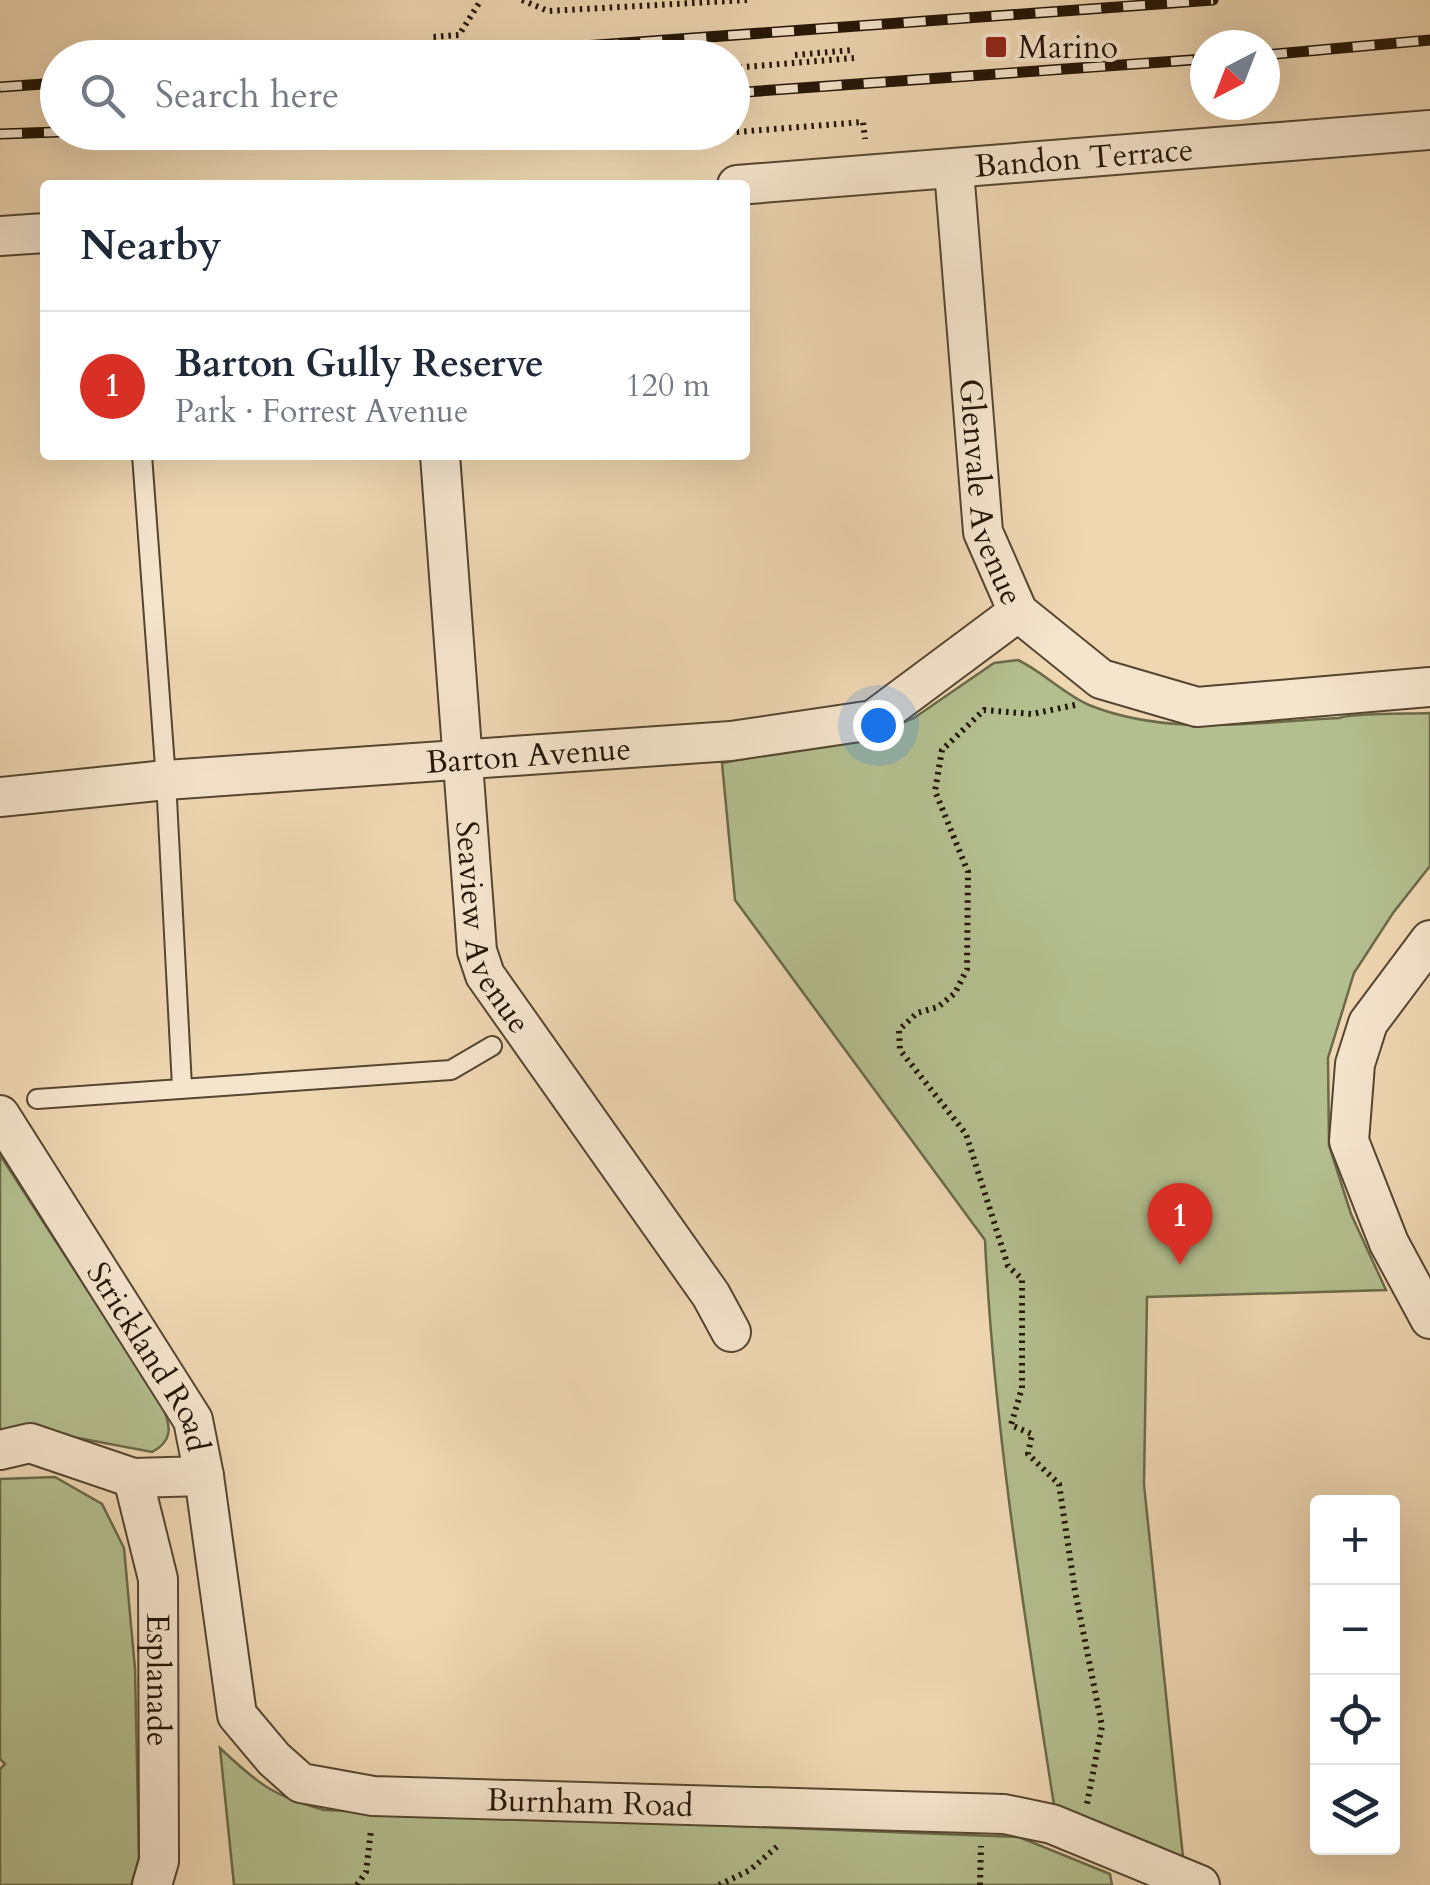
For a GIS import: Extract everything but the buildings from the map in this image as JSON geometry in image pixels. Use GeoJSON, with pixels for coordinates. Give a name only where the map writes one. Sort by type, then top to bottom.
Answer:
{"type":"FeatureCollection","features":[{"type":"Feature","properties":{"kind":"street","name":"Bandon Terrace"},"geometry":{"type":"LineString","coordinates":[[750,184],[1430,130]]}},
{"type":"Feature","properties":{"kind":"street","name":"Glenvale Avenue"},"geometry":{"type":"LineString","coordinates":[[954,170],[983,532],[1018,612],[1100,679],[1197,707],[1430,687]]}},
{"type":"Feature","properties":{"kind":"street"},"geometry":{"type":"LineString","coordinates":[[0,236],[40,233]]}},
{"type":"Feature","properties":{"kind":"street","name":"Seaview Avenue"},"geometry":{"type":"LineString","coordinates":[[440,460],[477,952],[485,975],[711,1295],[731,1332]]}},
{"type":"Feature","properties":{"kind":"street","name":"Barton Avenue"},"geometry":{"type":"LineString","coordinates":[[0,797],[166,780],[731,741],[873,720],[1018,612]]}},
{"type":"Feature","properties":{"kind":"street"},"geometry":{"type":"LineString","coordinates":[[1430,940],[1368,1024],[1355,1064],[1349,1141],[1389,1244],[1430,1319]]}},
{"type":"Feature","properties":{"kind":"street","name":"Strickland Road"},"geometry":{"type":"LineString","coordinates":[[0,1115],[193,1420],[204,1476],[133,1478],[30,1443],[0,1450]]}},
{"type":"Feature","properties":{"kind":"street","name":"Burnham Road"},"geometry":{"type":"LineString","coordinates":[[204,1476],[236,1716],[300,1783],[373,1796],[1004,1814],[1052,1824],[1200,1885]]}},
{"type":"Feature","properties":{"kind":"street","name":"Esplanade"},"geometry":{"type":"LineString","coordinates":[[133,1478],[158,1578],[158,1861],[152,1885]]}},
{"type":"Feature","properties":{"kind":"lane"},"geometry":{"type":"LineString","coordinates":[[142,460],[166,780],[182,1087]]}},
{"type":"Feature","properties":{"kind":"lane"},"geometry":{"type":"LineString","coordinates":[[38,1098],[451,1070],[492,1046]]}},
{"type":"Feature","properties":{"kind":"path"},"geometry":{"type":"LineString","coordinates":[[432,40],[459,34],[481,0]]}},
{"type":"Feature","properties":{"kind":"path"},"geometry":{"type":"LineString","coordinates":[[522,0],[548,10],[748,0]]}},
{"type":"Feature","properties":{"kind":"path"},"geometry":{"type":"LineString","coordinates":[[750,66],[853,54],[795,54]]}},
{"type":"Feature","properties":{"kind":"path"},"geometry":{"type":"LineString","coordinates":[[750,131],[863,122]]}},
{"type":"Feature","properties":{"kind":"path"},"geometry":{"type":"LineString","coordinates":[[1079,1834],[1102,1726],[1059,1484],[1028,1454],[1032,1434],[1010,1426],[1022,1388],[1022,1279],[1008,1266],[966,1134],[900,1050],[899,1030],[917,1013],[938,1007],[955,993],[967,969],[968,872],[935,791],[942,750],[984,710],[1032,714],[1085,703]]}},
{"type":"Feature","properties":{"kind":"path"},"geometry":{"type":"LineString","coordinates":[[357,1885],[366,1872],[373,1796]]}},
{"type":"Feature","properties":{"kind":"path"},"geometry":{"type":"LineString","coordinates":[[719,1885],[750,1870],[790,1835],[804,1809]]}},
{"type":"Feature","properties":{"kind":"green space"},"geometry":{"type":"Polygon","coordinates":[[[1018,660],[1089,705],[1150,721],[1213,725],[1430,713],[1430,866],[1354,973],[1328,1058],[1329,1145],[1351,1214],[1386,1290],[1147,1297],[1144,1485],[1183,1857],[1054,1805],[1003,1453],[985,1240],[735,900],[722,763],[870,736],[914,718],[994,663],[1018,660]]]}},
{"type":"Feature","properties":{"kind":"green space"},"geometry":{"type":"Polygon","coordinates":[[[0,1155],[163,1407],[168,1421],[167,1438],[152,1452],[78,1438],[0,1433],[0,1155]]]}},
{"type":"Feature","properties":{"kind":"green space"},"geometry":{"type":"Polygon","coordinates":[[[55,1477],[102,1504],[124,1548],[135,1669],[139,1858],[131,1885],[0,1885],[0,1769],[5,1764],[0,1759],[0,1479],[55,1477]]]}},
{"type":"Feature","properties":{"kind":"green space"},"geometry":{"type":"Polygon","coordinates":[[[220,1748],[267,1787],[324,1810],[1019,1837],[1110,1874],[1112,1885],[234,1885],[220,1748]]]}},
{"type":"Feature","properties":{"kind":"railway"},"geometry":{"type":"LineString","coordinates":[[667,40],[1213,0]]}},
{"type":"Feature","properties":{"kind":"railway"},"geometry":{"type":"LineString","coordinates":[[1280,54],[1430,40]]}},
{"type":"Feature","properties":{"kind":"railway"},"geometry":{"type":"LineString","coordinates":[[750,92],[1190,60]]}},
{"type":"Feature","properties":{"kind":"railway"},"geometry":{"type":"LineString","coordinates":[[0,87],[40,84]]}},
{"type":"Feature","properties":{"kind":"railway"},"geometry":{"type":"LineString","coordinates":[[0,134],[40,133]]}},
{"type":"Feature","properties":{"kind":"place","name":"Marino"},"geometry":{"type":"Point","coordinates":[996,47]}},
{"type":"Feature","properties":{"kind":"place","name":"Barton Gully Reserve"},"geometry":{"type":"Point","coordinates":[1180,1265]}}]}
